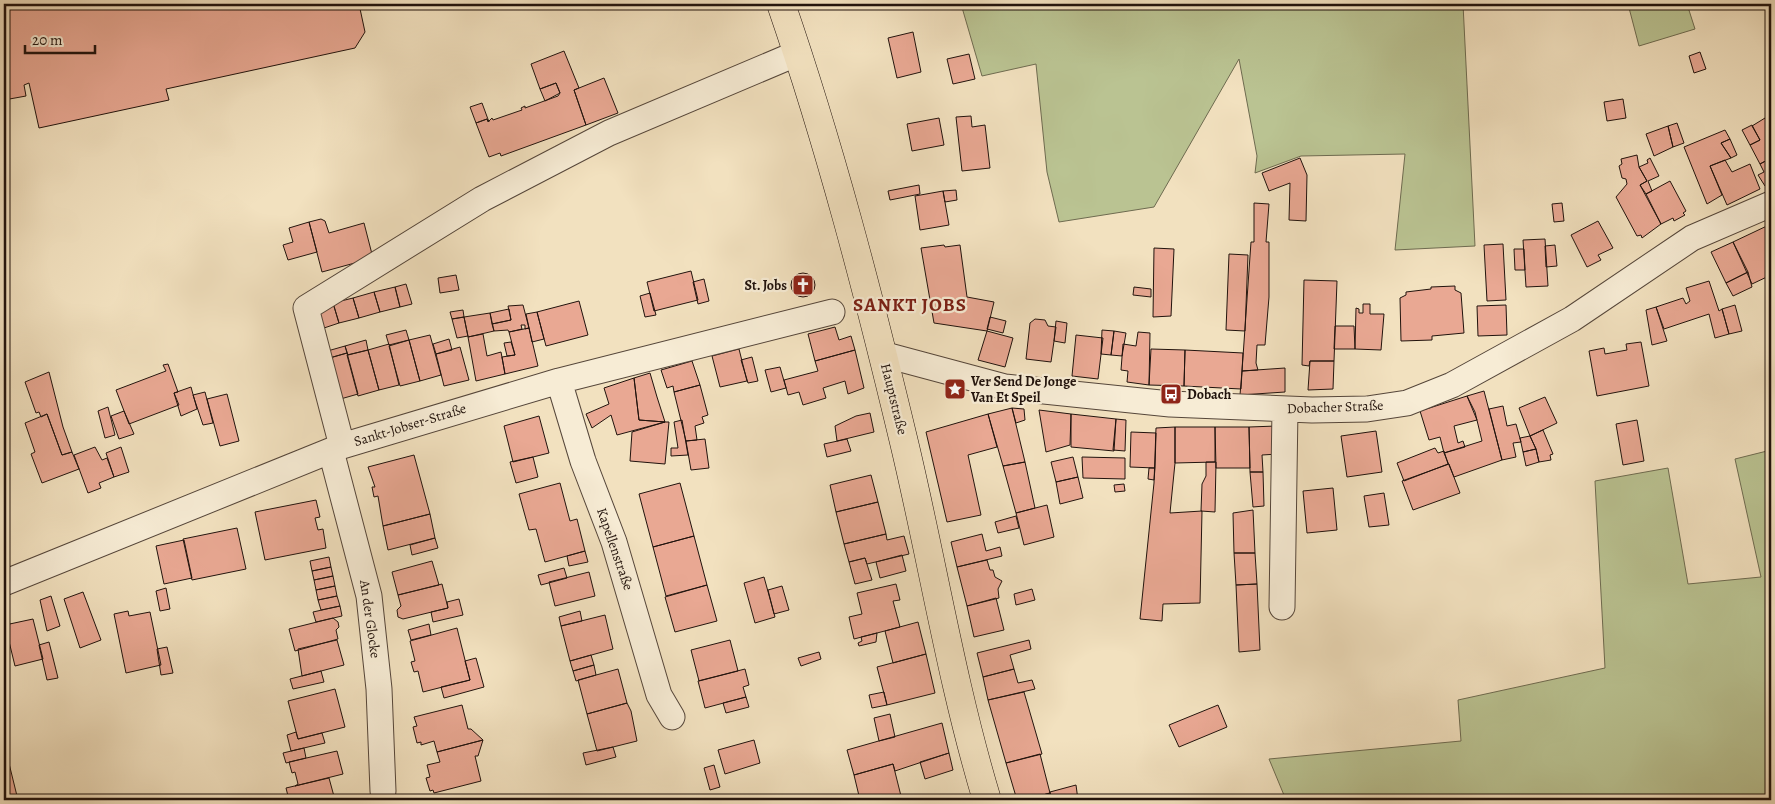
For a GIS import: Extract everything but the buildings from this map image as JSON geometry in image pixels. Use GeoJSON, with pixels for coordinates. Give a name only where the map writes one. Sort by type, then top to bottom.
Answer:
{"type":"FeatureCollection","features":[{"type":"Feature","properties":{"kind":"main road","name":"Hauptstraße"},"geometry":{"type":"LineString","coordinates":[[781,4],[798,53],[870,303],[903,436],[962,708],[987,800]]}},
{"type":"Feature","properties":{"kind":"street","name":"An der Glocke"},"geometry":{"type":"LineString","coordinates":[[383,791],[379,689],[369,596],[306,308],[491,194],[608,133],[798,53]]}},
{"type":"Feature","properties":{"kind":"street","name":"Dobacher Straße"},"geometry":{"type":"LineString","coordinates":[[882,354],[1005,387],[1176,404],[1285,409],[1367,408],[1399,404],[1452,385],[1572,319],[1692,238],[1771,204]]}},
{"type":"Feature","properties":{"kind":"street","name":"Sankt-Jobser-Straße"},"geometry":{"type":"LineString","coordinates":[[4,583],[336,449],[559,381],[832,312]]}},
{"type":"Feature","properties":{"kind":"street","name":"Kapellenstraße"},"geometry":{"type":"LineString","coordinates":[[559,381],[583,460],[614,542],[659,695],[672,717]]}},
{"type":"Feature","properties":{"kind":"street"},"geometry":{"type":"LineString","coordinates":[[1282,607],[1285,409]]}},
{"type":"Feature","properties":{"kind":"green space"},"geometry":{"type":"Polygon","coordinates":[[[961,4],[1463,4],[1475,246],[1395,250],[1405,154],[1301,156],[1255,173],[1257,156],[1239,59],[1154,207],[1059,222],[1047,172],[1036,64],[982,76],[961,4]]]}},
{"type":"Feature","properties":{"kind":"green space"},"geometry":{"type":"Polygon","coordinates":[[[1628,4],[1687,4],[1695,29],[1639,46],[1628,4]]]}},
{"type":"Feature","properties":{"kind":"green space"},"geometry":{"type":"Polygon","coordinates":[[[1771,450],[1771,800],[1286,800],[1269,759],[1461,741],[1458,700],[1605,668],[1595,481],[1668,468],[1688,584],[1761,577],[1735,459],[1771,450]]]}},
{"type":"Feature","properties":{"kind":"place","name":"St. Jobs"},"geometry":{"type":"Point","coordinates":[803,285]}},
{"type":"Feature","properties":{"kind":"place","name":"Ver Send De Jonge Van Et Speil"},"geometry":{"type":"Point","coordinates":[955,389]}},
{"type":"Feature","properties":{"kind":"place","name":"Dobach"},"geometry":{"type":"Point","coordinates":[1171,394]}},
{"type":"Feature","properties":{"kind":"district","name":"SANKT JOBS"},"geometry":{"type":"Point","coordinates":[910,305]}}]}
